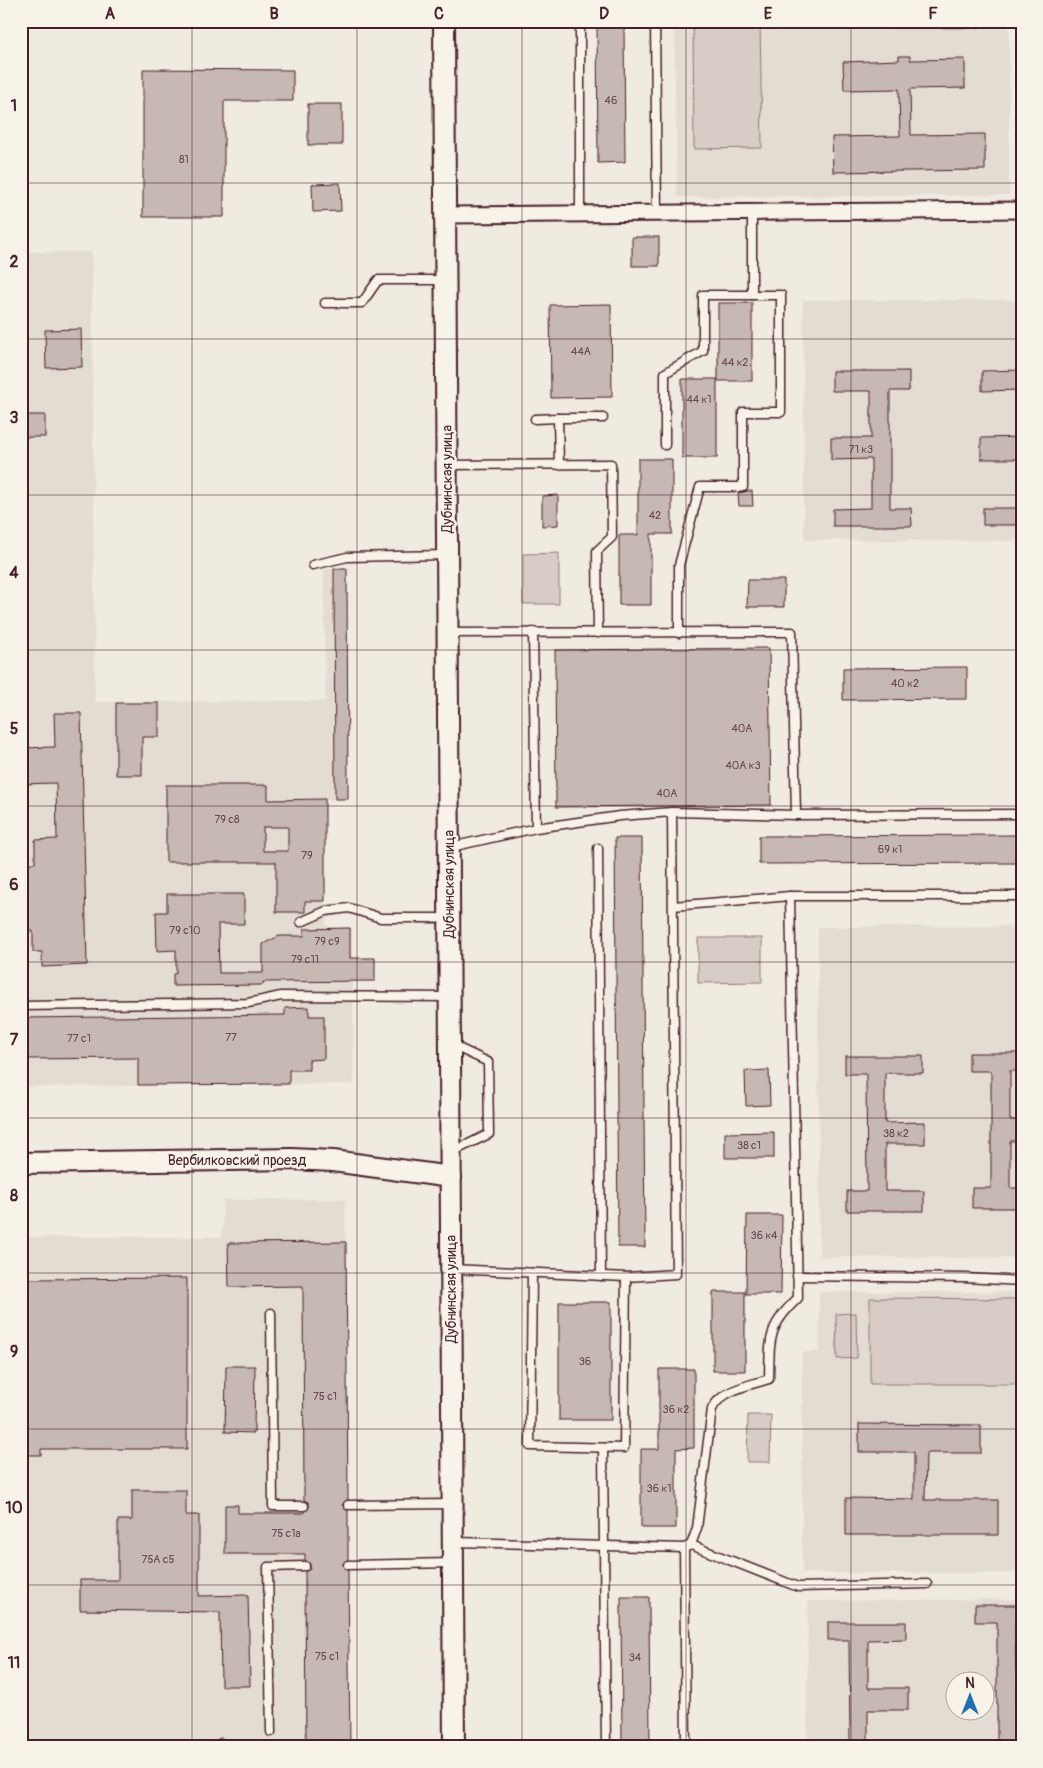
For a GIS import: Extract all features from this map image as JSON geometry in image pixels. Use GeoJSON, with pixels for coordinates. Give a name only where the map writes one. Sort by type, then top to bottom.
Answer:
{"type":"FeatureCollection","features":[{"type":"Feature","properties":{"kind":"street","name":"Дубнинская улица"},"geometry":{"type":"LineString","coordinates":[[444,21],[447,215],[450,1269],[454,1747]]}},
{"type":"Feature","properties":{"kind":"street"},"geometry":{"type":"LineString","coordinates":[[447,215],[1022,210]]}},
{"type":"Feature","properties":{"kind":"street","name":"Вербилковский проезд"},"geometry":{"type":"LineString","coordinates":[[21,1163],[333,1161],[451,1177]]}},
{"type":"Feature","properties":{"kind":"lane"},"geometry":{"type":"LineString","coordinates":[[580,21],[580,213]]}},
{"type":"Feature","properties":{"kind":"lane"},"geometry":{"type":"LineString","coordinates":[[655,21],[657,212]]}},
{"type":"Feature","properties":{"kind":"lane"},"geometry":{"type":"LineString","coordinates":[[752,212],[752,295]]}},
{"type":"Feature","properties":{"kind":"lane"},"geometry":{"type":"LineString","coordinates":[[325,303],[362,302],[378,280],[446,280]]}},
{"type":"Feature","properties":{"kind":"lane"},"geometry":{"type":"LineString","coordinates":[[666,445],[666,373],[703,351],[703,295],[781,295],[781,412],[743,412],[742,487],[700,487],[679,565],[679,633]]}},
{"type":"Feature","properties":{"kind":"lane"},"geometry":{"type":"LineString","coordinates":[[558,418],[559,465]]}},
{"type":"Feature","properties":{"kind":"lane"},"geometry":{"type":"LineString","coordinates":[[536,419],[602,418]]}},
{"type":"Feature","properties":{"kind":"lane"},"geometry":{"type":"LineString","coordinates":[[447,465],[611,464],[612,537],[597,551],[598,633]]}},
{"type":"Feature","properties":{"kind":"lane"},"geometry":{"type":"LineString","coordinates":[[313,565],[346,557],[447,555]]}},
{"type":"Feature","properties":{"kind":"lane"},"geometry":{"type":"LineString","coordinates":[[533,632],[536,828]]}},
{"type":"Feature","properties":{"kind":"lane"},"geometry":{"type":"LineString","coordinates":[[448,633],[792,632],[796,815]]}},
{"type":"Feature","properties":{"kind":"lane"},"geometry":{"type":"LineString","coordinates":[[450,1269],[626,1277],[676,1274],[672,812]]}},
{"type":"Feature","properties":{"kind":"lane"},"geometry":{"type":"LineString","coordinates":[[449,847],[536,828],[620,816],[672,812],[796,815],[1022,814]]}},
{"type":"Feature","properties":{"kind":"lane"},"geometry":{"type":"LineString","coordinates":[[598,848],[601,1276]]}},
{"type":"Feature","properties":{"kind":"lane"},"geometry":{"type":"LineString","coordinates":[[673,906],[790,896],[1022,896]]}},
{"type":"Feature","properties":{"kind":"lane"},"geometry":{"type":"LineString","coordinates":[[686,1747],[687,1547],[697,1528],[704,1486],[712,1409],[715,1403],[735,1390],[769,1379],[770,1340],[775,1324],[798,1298],[790,896]]}},
{"type":"Feature","properties":{"kind":"lane"},"geometry":{"type":"LineString","coordinates":[[301,922],[326,911],[349,908],[381,918],[449,918]]}},
{"type":"Feature","properties":{"kind":"lane"},"geometry":{"type":"LineString","coordinates":[[21,1006],[248,1003],[281,996],[450,997]]}},
{"type":"Feature","properties":{"kind":"lane"},"geometry":{"type":"LineString","coordinates":[[450,1044],[488,1062],[490,1134],[451,1153]]}},
{"type":"Feature","properties":{"kind":"lane"},"geometry":{"type":"LineString","coordinates":[[532,1273],[530,1446],[624,1448],[626,1277]]}},
{"type":"Feature","properties":{"kind":"lane"},"geometry":{"type":"LineString","coordinates":[[797,1276],[965,1278],[1022,1281]]}},
{"type":"Feature","properties":{"kind":"lane"},"geometry":{"type":"LineString","coordinates":[[271,1313],[272,1506],[304,1506]]}},
{"type":"Feature","properties":{"kind":"lane"},"geometry":{"type":"LineString","coordinates":[[603,1448],[606,1747]]}},
{"type":"Feature","properties":{"kind":"lane"},"geometry":{"type":"LineString","coordinates":[[348,1505],[452,1504]]}},
{"type":"Feature","properties":{"kind":"lane"},"geometry":{"type":"LineString","coordinates":[[452,1542],[687,1547],[798,1587],[928,1584]]}},
{"type":"Feature","properties":{"kind":"lane"},"geometry":{"type":"LineString","coordinates":[[348,1565],[452,1563]]}},
{"type":"Feature","properties":{"kind":"lane"},"geometry":{"type":"LineString","coordinates":[[271,1732],[268,1567],[305,1566]]}},
{"type":"Feature","properties":{"kind":"shaded area"},"geometry":{"type":"Polygon","coordinates":[[[674,21],[1009,21],[1009,195],[677,197],[674,21]]]}},
{"type":"Feature","properties":{"kind":"shaded area"},"geometry":{"type":"Polygon","coordinates":[[[693,21],[760,21],[762,148],[694,149],[693,21]]]}},
{"type":"Feature","properties":{"kind":"shaded area"},"geometry":{"type":"Polygon","coordinates":[[[889,21],[979,21],[979,28],[889,28],[889,21]]]}},
{"type":"Feature","properties":{"kind":"shaded area"},"geometry":{"type":"Polygon","coordinates":[[[21,252],[92,252],[95,702],[325,701],[324,569],[347,569],[348,799],[325,800],[325,901],[327,927],[352,927],[354,1084],[21,1087],[21,252]]]}},
{"type":"Feature","properties":{"kind":"shaded area"},"geometry":{"type":"Polygon","coordinates":[[[803,300],[1022,300],[1022,541],[804,540],[803,300]]]}},
{"type":"Feature","properties":{"kind":"shaded area"},"geometry":{"type":"Polygon","coordinates":[[[559,553],[559,604],[523,604],[523,554],[559,553]]]}},
{"type":"Feature","properties":{"kind":"shaded area"},"geometry":{"type":"Polygon","coordinates":[[[1022,926],[1022,1258],[819,1257],[818,927],[1022,926]]]}},
{"type":"Feature","properties":{"kind":"shaded area"},"geometry":{"type":"Polygon","coordinates":[[[698,938],[762,938],[762,982],[698,983],[698,938]]]}},
{"type":"Feature","properties":{"kind":"shaded area"},"geometry":{"type":"Polygon","coordinates":[[[345,1199],[350,1747],[21,1747],[21,1237],[222,1237],[223,1200],[345,1199]]]}},
{"type":"Feature","properties":{"kind":"shaded area"},"geometry":{"type":"Polygon","coordinates":[[[819,1292],[1022,1292],[1022,1573],[802,1573],[802,1352],[819,1352],[819,1292]]]}},
{"type":"Feature","properties":{"kind":"shaded area"},"geometry":{"type":"Polygon","coordinates":[[[870,1298],[1022,1299],[1022,1384],[870,1384],[870,1298]]]}},
{"type":"Feature","properties":{"kind":"shaded area"},"geometry":{"type":"Polygon","coordinates":[[[856,1313],[857,1358],[837,1359],[836,1314],[856,1313]]]}},
{"type":"Feature","properties":{"kind":"shaded area"},"geometry":{"type":"Polygon","coordinates":[[[748,1415],[771,1415],[770,1462],[747,1462],[748,1415]]]}},
{"type":"Feature","properties":{"kind":"shaded area"},"geometry":{"type":"Polygon","coordinates":[[[1022,1599],[1022,1747],[807,1747],[808,1601],[1022,1599]]]}},
{"type":"Feature","properties":{"kind":"building"},"geometry":{"type":"Polygon","coordinates":[[[597,21],[624,21],[625,162],[598,163],[597,21]]]}},
{"type":"Feature","properties":{"kind":"building"},"geometry":{"type":"Polygon","coordinates":[[[899,56],[910,56],[910,60],[965,59],[965,88],[910,89],[911,135],[985,134],[985,170],[833,172],[832,137],[900,136],[899,89],[844,90],[843,62],[899,60],[899,56]]]}},
{"type":"Feature","properties":{"kind":"building"},"geometry":{"type":"Polygon","coordinates":[[[143,69],[293,70],[293,101],[224,101],[224,217],[143,217],[143,69]]]}},
{"type":"Feature","properties":{"kind":"building"},"geometry":{"type":"Polygon","coordinates":[[[308,104],[342,104],[342,145],[308,145],[308,104]]]}},
{"type":"Feature","properties":{"kind":"building"},"geometry":{"type":"Polygon","coordinates":[[[340,183],[341,211],[313,212],[312,184],[340,183]]]}},
{"type":"Feature","properties":{"kind":"building"},"geometry":{"type":"Polygon","coordinates":[[[632,237],[659,237],[659,266],[632,266],[632,237]]]}},
{"type":"Feature","properties":{"kind":"building"},"geometry":{"type":"Polygon","coordinates":[[[718,303],[752,303],[752,381],[718,381],[718,303]]]}},
{"type":"Feature","properties":{"kind":"building"},"geometry":{"type":"Polygon","coordinates":[[[611,304],[612,397],[551,398],[550,305],[611,304]]]}},
{"type":"Feature","properties":{"kind":"building"},"geometry":{"type":"Polygon","coordinates":[[[81,329],[82,367],[46,368],[45,330],[81,329]]]}},
{"type":"Feature","properties":{"kind":"building"},"geometry":{"type":"Polygon","coordinates":[[[1022,370],[1022,390],[982,391],[982,371],[1022,370]]]}},
{"type":"Feature","properties":{"kind":"building"},"geometry":{"type":"Polygon","coordinates":[[[832,371],[909,371],[909,391],[890,391],[890,508],[911,508],[912,526],[833,526],[833,509],[871,508],[871,459],[831,460],[831,438],[871,438],[871,391],[832,391],[832,371]]]}},
{"type":"Feature","properties":{"kind":"building"},"geometry":{"type":"Polygon","coordinates":[[[682,379],[717,379],[717,458],[682,458],[682,379]]]}},
{"type":"Feature","properties":{"kind":"building"},"geometry":{"type":"Polygon","coordinates":[[[21,415],[45,415],[45,437],[21,437],[21,415]]]}},
{"type":"Feature","properties":{"kind":"building"},"geometry":{"type":"Polygon","coordinates":[[[1022,437],[1022,459],[981,459],[981,438],[1022,437]]]}},
{"type":"Feature","properties":{"kind":"building"},"geometry":{"type":"Polygon","coordinates":[[[638,459],[672,459],[672,534],[651,534],[651,605],[619,605],[619,535],[638,535],[638,459]]]}},
{"type":"Feature","properties":{"kind":"building"},"geometry":{"type":"Polygon","coordinates":[[[752,491],[753,506],[739,506],[738,493],[752,491]]]}},
{"type":"Feature","properties":{"kind":"building"},"geometry":{"type":"Polygon","coordinates":[[[558,495],[558,525],[542,526],[542,496],[558,495]]]}},
{"type":"Feature","properties":{"kind":"building"},"geometry":{"type":"Polygon","coordinates":[[[983,508],[1022,508],[1022,525],[983,525],[983,508]]]}},
{"type":"Feature","properties":{"kind":"building"},"geometry":{"type":"Polygon","coordinates":[[[334,569],[347,569],[348,799],[335,799],[334,569]]]}},
{"type":"Feature","properties":{"kind":"building"},"geometry":{"type":"Polygon","coordinates":[[[748,580],[784,580],[784,607],[747,607],[748,580]]]}},
{"type":"Feature","properties":{"kind":"building"},"geometry":{"type":"Polygon","coordinates":[[[769,648],[771,805],[556,807],[555,650],[769,648]]]}},
{"type":"Feature","properties":{"kind":"building"},"geometry":{"type":"Polygon","coordinates":[[[967,667],[967,699],[843,700],[843,668],[967,667]]]}},
{"type":"Feature","properties":{"kind":"building"},"geometry":{"type":"Polygon","coordinates":[[[116,703],[159,703],[159,737],[142,737],[142,775],[116,775],[116,703]]]}},
{"type":"Feature","properties":{"kind":"building"},"geometry":{"type":"Polygon","coordinates":[[[54,713],[81,713],[87,965],[42,967],[42,952],[33,952],[33,931],[26,931],[24,863],[35,863],[35,840],[57,839],[56,783],[21,784],[21,748],[55,747],[54,713]]]}},
{"type":"Feature","properties":{"kind":"building"},"geometry":{"type":"Polygon","coordinates":[[[166,785],[268,785],[268,800],[325,799],[325,901],[305,901],[305,912],[276,912],[276,862],[166,862],[166,785]],[[263,827],[263,851],[288,851],[288,827],[263,827]]]}},
{"type":"Feature","properties":{"kind":"building"},"geometry":{"type":"Polygon","coordinates":[[[1022,835],[1022,863],[759,864],[759,836],[1022,835]]]}},
{"type":"Feature","properties":{"kind":"building"},"geometry":{"type":"Polygon","coordinates":[[[615,838],[642,838],[645,1247],[618,1247],[615,838]]]}},
{"type":"Feature","properties":{"kind":"building"},"geometry":{"type":"Polygon","coordinates":[[[167,894],[244,894],[244,924],[218,924],[219,973],[263,973],[263,944],[279,936],[304,936],[304,929],[350,928],[350,958],[375,958],[375,981],[263,982],[263,985],[173,986],[173,974],[176,973],[176,950],[157,951],[156,912],[167,912],[167,894]]]}},
{"type":"Feature","properties":{"kind":"building"},"geometry":{"type":"Polygon","coordinates":[[[309,1007],[309,1016],[324,1016],[324,1059],[309,1060],[309,1070],[289,1070],[289,1084],[138,1085],[138,1058],[21,1059],[21,1018],[285,1015],[285,1008],[309,1007]]]}},
{"type":"Feature","properties":{"kind":"building"},"geometry":{"type":"Polygon","coordinates":[[[969,1053],[1022,1053],[1022,1071],[1010,1071],[1010,1120],[1022,1120],[1022,1141],[1010,1141],[1010,1188],[1022,1188],[1022,1208],[972,1208],[972,1188],[991,1188],[991,1071],[969,1071],[969,1053]]]}},
{"type":"Feature","properties":{"kind":"building"},"geometry":{"type":"Polygon","coordinates":[[[845,1056],[923,1056],[923,1073],[885,1073],[885,1123],[925,1122],[925,1144],[885,1144],[885,1191],[924,1191],[924,1211],[847,1211],[847,1191],[867,1191],[866,1074],[845,1074],[845,1056]]]}},
{"type":"Feature","properties":{"kind":"building"},"geometry":{"type":"Polygon","coordinates":[[[769,1070],[770,1105],[746,1106],[745,1071],[769,1070]]]}},
{"type":"Feature","properties":{"kind":"building"},"geometry":{"type":"Polygon","coordinates":[[[774,1132],[774,1158],[725,1158],[725,1133],[774,1132]]]}},
{"type":"Feature","properties":{"kind":"building"},"geometry":{"type":"Polygon","coordinates":[[[747,1215],[782,1215],[781,1294],[746,1294],[747,1215]]]}},
{"type":"Feature","properties":{"kind":"building"},"geometry":{"type":"Polygon","coordinates":[[[346,1242],[348,1499],[342,1505],[348,1511],[348,1559],[342,1565],[348,1571],[350,1747],[306,1747],[305,1572],[310,1569],[310,1564],[305,1560],[305,1554],[225,1554],[225,1505],[238,1505],[238,1513],[304,1513],[309,1508],[309,1503],[304,1500],[303,1286],[229,1287],[228,1243],[346,1242]]]}},
{"type":"Feature","properties":{"kind":"building"},"geometry":{"type":"Polygon","coordinates":[[[187,1278],[187,1449],[41,1449],[41,1455],[21,1455],[21,1279],[187,1278]]]}},
{"type":"Feature","properties":{"kind":"building"},"geometry":{"type":"Polygon","coordinates":[[[713,1292],[745,1292],[745,1371],[713,1371],[713,1292]]]}},
{"type":"Feature","properties":{"kind":"building"},"geometry":{"type":"Polygon","coordinates":[[[559,1302],[611,1302],[611,1420],[559,1420],[559,1302]]]}},
{"type":"Feature","properties":{"kind":"building"},"geometry":{"type":"Polygon","coordinates":[[[226,1366],[255,1366],[254,1433],[225,1432],[226,1366]]]}},
{"type":"Feature","properties":{"kind":"building"},"geometry":{"type":"Polygon","coordinates":[[[659,1369],[694,1369],[694,1448],[676,1449],[676,1528],[641,1528],[641,1449],[659,1449],[659,1369]]]}},
{"type":"Feature","properties":{"kind":"building"},"geometry":{"type":"Polygon","coordinates":[[[859,1424],[981,1425],[981,1453],[926,1453],[925,1500],[998,1500],[998,1535],[846,1535],[846,1498],[914,1499],[914,1452],[859,1452],[859,1424]]]}},
{"type":"Feature","properties":{"kind":"building"},"geometry":{"type":"Polygon","coordinates":[[[132,1490],[186,1490],[186,1515],[199,1515],[199,1596],[248,1595],[250,1686],[221,1686],[220,1612],[80,1610],[80,1580],[118,1580],[118,1520],[132,1520],[132,1490]]]}},
{"type":"Feature","properties":{"kind":"building"},"geometry":{"type":"Polygon","coordinates":[[[621,1597],[649,1597],[650,1747],[622,1747],[621,1597]]]}},
{"type":"Feature","properties":{"kind":"building"},"geometry":{"type":"Polygon","coordinates":[[[975,1605],[1022,1605],[1022,1622],[1015,1622],[1016,1671],[1022,1671],[1022,1692],[1016,1692],[1016,1747],[997,1747],[997,1622],[975,1622],[975,1605]]]}},
{"type":"Feature","properties":{"kind":"building"},"geometry":{"type":"Polygon","coordinates":[[[828,1622],[906,1622],[906,1639],[868,1640],[868,1688],[908,1688],[908,1710],[868,1710],[868,1747],[850,1747],[849,1640],[828,1640],[828,1622]]]}}]}
